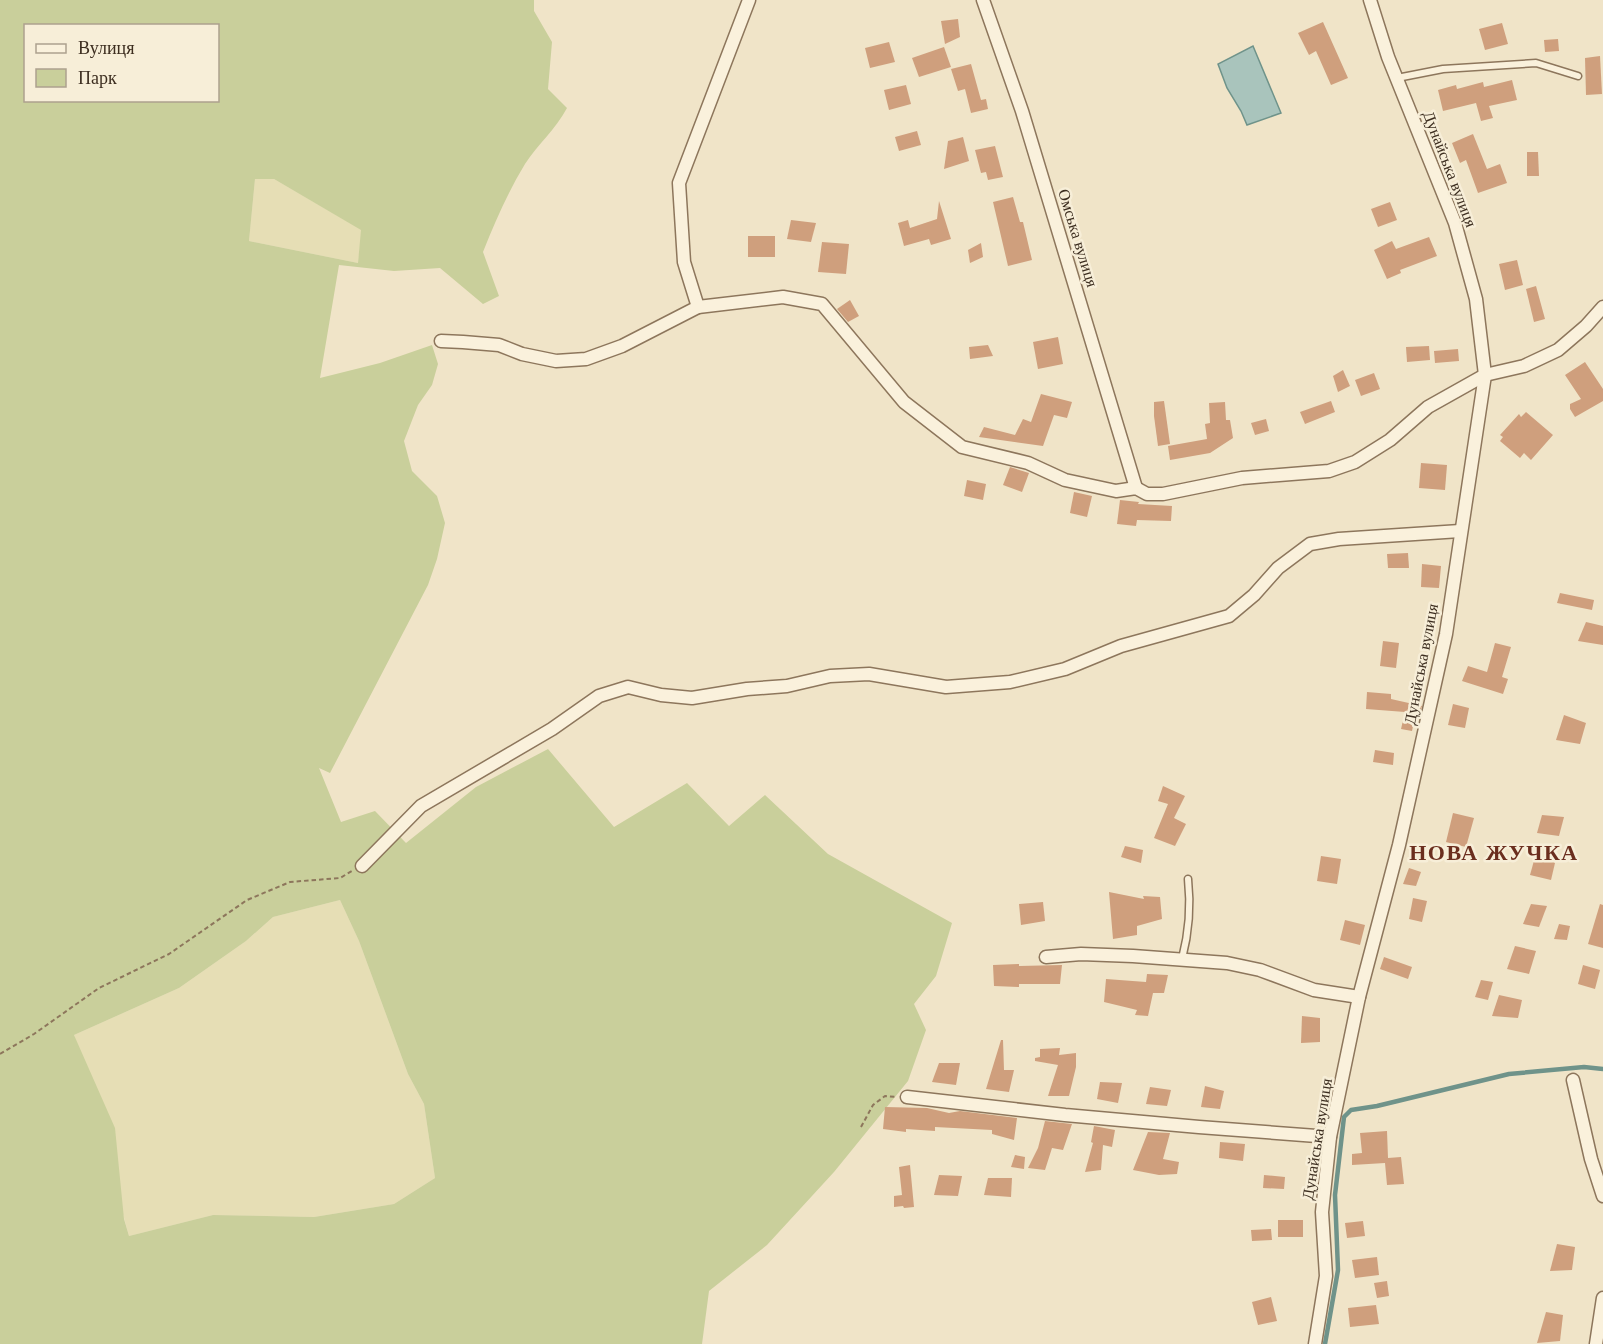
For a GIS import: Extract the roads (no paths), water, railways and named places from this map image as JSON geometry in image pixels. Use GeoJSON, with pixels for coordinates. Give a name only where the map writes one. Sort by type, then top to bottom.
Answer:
{"type":"FeatureCollection","features":[{"type":"Feature","properties":{"kind":"street"},"geometry":{"type":"LineString","coordinates":[[699,307],[684,262],[678,183],[749,0]]}},
{"type":"Feature","properties":{"kind":"street","name":"Омська вулиця"},"geometry":{"type":"LineString","coordinates":[[983,0],[1025,122],[1136,488]]}},
{"type":"Feature","properties":{"kind":"street","name":"Дунайська вулиця"},"geometry":{"type":"LineString","coordinates":[[1315,1344],[1326,1276],[1322,1212],[1330,1137],[1359,997],[1399,845],[1443,646],[1485,375],[1476,299],[1455,223],[1388,57],[1370,0]]}},
{"type":"Feature","properties":{"kind":"street"},"geometry":{"type":"LineString","coordinates":[[441,341],[499,345],[522,354],[556,361],[586,359],[622,346],[699,307],[783,297],[822,304],[904,402],[962,447],[1028,463],[1065,480],[1116,491],[1136,488],[1147,494],[1163,494],[1242,478],[1329,471],[1355,462],[1390,440],[1428,407],[1485,375],[1524,366],[1558,350],[1586,326],[1603,307]]}},
{"type":"Feature","properties":{"kind":"street"},"geometry":{"type":"LineString","coordinates":[[362,866],[421,806],[552,729],[599,696],[628,687],[660,695],[692,698],[747,689],[787,686],[830,676],[869,674],[946,687],[1010,682],[1065,669],[1121,646],[1229,616],[1254,595],[1278,568],[1310,544],[1339,539],[1460,531]]}},
{"type":"Feature","properties":{"kind":"street"},"geometry":{"type":"LineString","coordinates":[[1046,957],[1081,954],[1227,963],[1260,970],[1314,990],[1359,997]]}},
{"type":"Feature","properties":{"kind":"street"},"geometry":{"type":"LineString","coordinates":[[1573,1080],[1603,1196]]}},
{"type":"Feature","properties":{"kind":"street"},"geometry":{"type":"LineString","coordinates":[[907,1097],[1065,1115],[1330,1137]]}},
{"type":"Feature","properties":{"kind":"street"},"geometry":{"type":"LineString","coordinates":[[1596,1344],[1603,1298]]}},
{"type":"Feature","properties":{"kind":"lane"},"geometry":{"type":"LineString","coordinates":[[1397,78],[1443,69],[1536,63],[1578,76]]}},
{"type":"Feature","properties":{"kind":"lane"},"geometry":{"type":"LineString","coordinates":[[1182,959],[1189,920],[1188,879]]}},
{"type":"Feature","properties":{"kind":"water"},"geometry":{"type":"Polygon","coordinates":[[[1253,46],[1281,113],[1247,125],[1227,88],[1218,64],[1253,46]]]}},
{"type":"Feature","properties":{"kind":"waterway"},"geometry":{"type":"LineString","coordinates":[[1325,1344],[1338,1270],[1335,1195],[1344,1117],[1351,1110],[1377,1106],[1509,1074],[1584,1067],[1603,1069]]}},
{"type":"Feature","properties":{"kind":"district","name":"НОВА ЖУЧКА"},"geometry":{"type":"Point","coordinates":[1494,852]}}]}
